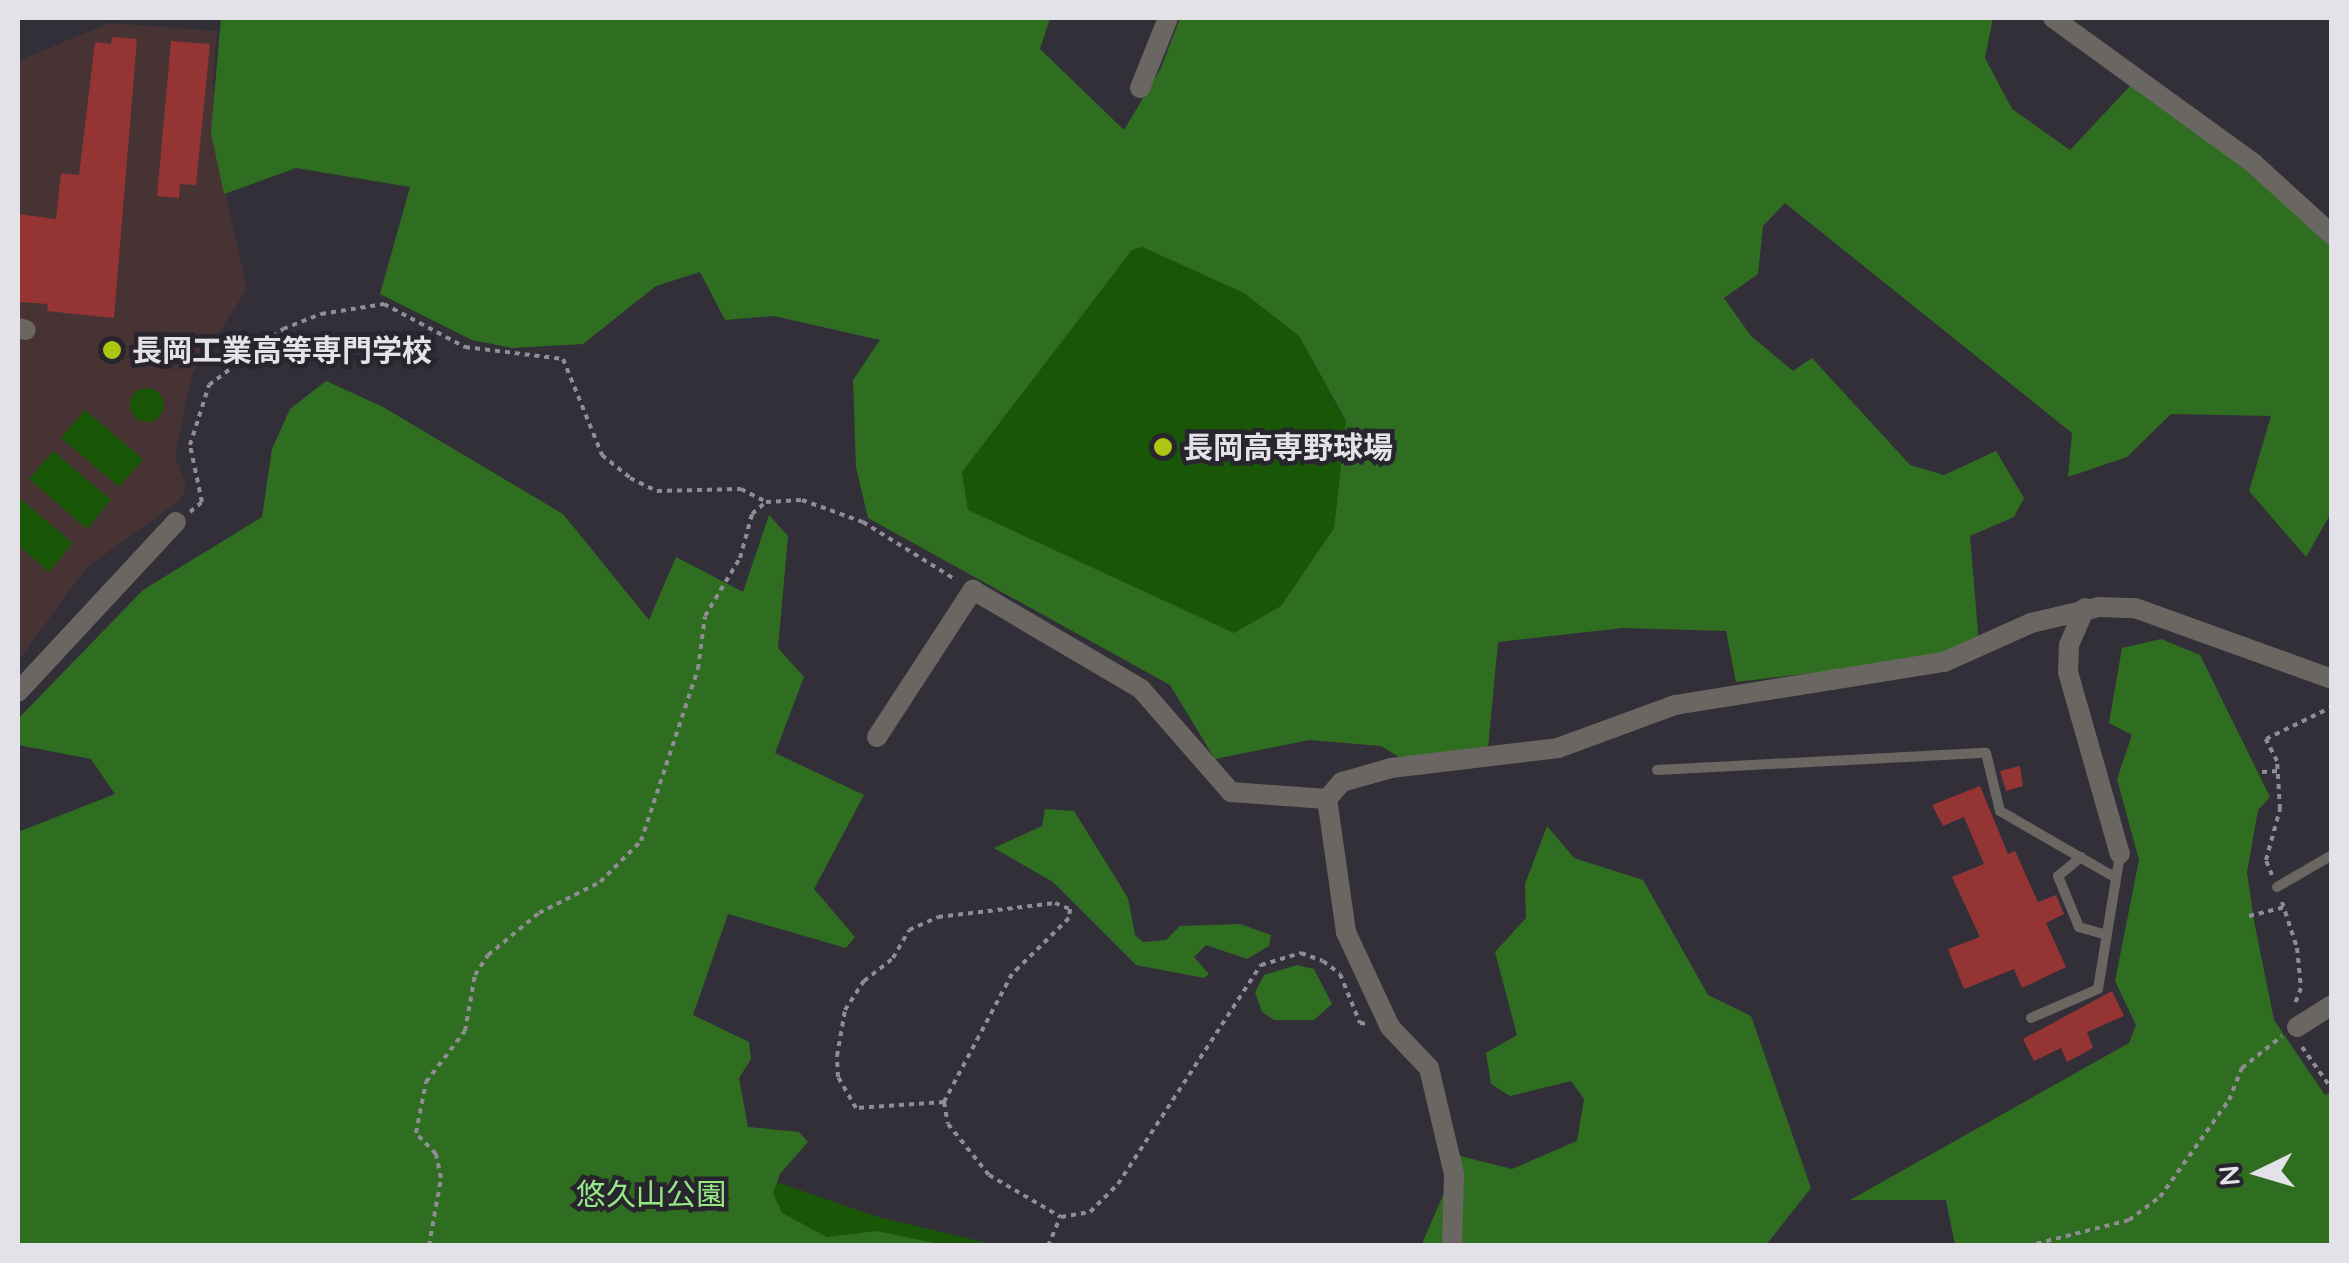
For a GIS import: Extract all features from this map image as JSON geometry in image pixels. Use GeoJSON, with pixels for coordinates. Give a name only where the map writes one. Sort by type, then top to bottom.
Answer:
{"type":"FeatureCollection","features":[{"type":"Feature","properties":{"kind":"street"},"geometry":{"type":"LineString","coordinates":[[1140,88],[1168,18]]}},
{"type":"Feature","properties":{"kind":"street"},"geometry":{"type":"LineString","coordinates":[[2053,18],[2252,164],[2332,235]]}},
{"type":"Feature","properties":{"kind":"street"},"geometry":{"type":"LineString","coordinates":[[18,692],[176,522]]}},
{"type":"Feature","properties":{"kind":"street"},"geometry":{"type":"LineString","coordinates":[[877,736],[973,590],[1141,689],[1231,792],[1327,800]]}},
{"type":"Feature","properties":{"kind":"street"},"geometry":{"type":"LineString","coordinates":[[2085,608],[2069,645],[2068,672],[2120,854]]}},
{"type":"Feature","properties":{"kind":"street"},"geometry":{"type":"LineString","coordinates":[[1452,1246],[1454,1174],[1429,1068],[1390,1028],[1346,932],[1327,800],[1342,782],[1391,768],[1558,748],[1675,706],[1944,662],[2030,623],[2085,608],[2135,608],[2332,679]]}},
{"type":"Feature","properties":{"kind":"street"},"geometry":{"type":"LineString","coordinates":[[2297,1026],[2332,1005]]}},
{"type":"Feature","properties":{"kind":"lane"},"geometry":{"type":"LineString","coordinates":[[1657,770],[1986,753],[2000,811],[2116,878]]}},
{"type":"Feature","properties":{"kind":"lane"},"geometry":{"type":"LineString","coordinates":[[2030,1018],[2098,989],[2120,854]]}},
{"type":"Feature","properties":{"kind":"lane"},"geometry":{"type":"LineString","coordinates":[[2278,887],[2332,855]]}},
{"type":"Feature","properties":{"kind":"lane"},"geometry":{"type":"LineString","coordinates":[[2080,857],[2058,876],[2079,926],[2107,935]]}},
{"type":"Feature","properties":{"kind":"path"},"geometry":{"type":"LineString","coordinates":[[176,522],[202,502],[190,445],[209,385],[284,328],[321,314],[384,304],[466,347],[563,359],[602,455],[630,478],[657,491],[741,488],[766,502],[802,500],[862,522],[973,590]]}},
{"type":"Feature","properties":{"kind":"path"},"geometry":{"type":"LineString","coordinates":[[430,1246],[441,1178],[436,1154],[416,1132],[426,1082],[465,1031],[475,975],[488,955],[539,914],[600,882],[641,841],[698,669],[705,616],[740,558],[752,514],[766,502]]}},
{"type":"Feature","properties":{"kind":"path"},"geometry":{"type":"LineString","coordinates":[[2262,772],[2278,771]]}},
{"type":"Feature","properties":{"kind":"path"},"geometry":{"type":"LineString","coordinates":[[944,1102],[856,1108],[838,1077],[845,1010],[922,921],[1065,904],[1070,918],[1012,974],[944,1102],[948,1124],[989,1175],[1060,1217],[1090,1212],[1128,1172],[1261,966],[1302,953],[1323,961],[1340,974],[1360,1023],[1390,1028]]}},
{"type":"Feature","properties":{"kind":"path"},"geometry":{"type":"LineString","coordinates":[[2249,916],[2284,907]]}},
{"type":"Feature","properties":{"kind":"path"},"geometry":{"type":"LineString","coordinates":[[2026,1246],[2129,1220],[2160,1197],[2229,1100],[2242,1068],[2297,1026]]}},
{"type":"Feature","properties":{"kind":"path"},"geometry":{"type":"LineString","coordinates":[[1048,1246],[1060,1217]]}},
{"type":"Feature","properties":{"kind":"shaded area","name":"長岡工業高等専門学校"},"geometry":{"type":"Polygon","coordinates":[[[110,23],[217,31],[213,81],[221,175],[247,289],[192,374],[175,457],[187,487],[179,501],[87,567],[18,661],[18,61],[110,23]]]}},
{"type":"Feature","properties":{"kind":"green space"},"geometry":{"type":"Polygon","coordinates":[[[221,18],[1050,18],[1040,49],[1124,130],[1161,68],[1180,18],[1993,18],[1985,58],[2012,109],[2070,150],[2131,85],[2245,169],[2331,245],[2331,513],[2306,557],[2249,491],[2271,416],[2171,414],[2127,457],[2068,477],[2072,433],[1785,203],[1763,226],[1758,274],[1724,298],[1751,336],[1793,371],[1812,358],[1910,465],[1944,475],[1996,451],[2024,498],[2014,517],[1970,536],[1979,644],[1930,659],[1736,682],[1726,631],[1623,628],[1498,642],[1488,748],[1399,757],[1381,746],[1309,740],[1215,759],[1170,685],[868,518],[856,467],[853,380],[880,340],[774,316],[725,320],[700,272],[656,286],[583,344],[512,348],[472,340],[380,294],[410,187],[296,168],[224,194],[211,133],[221,18]],[[1142,247],[1132,250],[962,472],[968,510],[1234,633],[1281,606],[1334,528],[1346,421],[1299,336],[1244,293],[1142,247]]]}},
{"type":"Feature","properties":{"kind":"green space","name":"長岡高専野球場"},"geometry":{"type":"Polygon","coordinates":[[[1142,247],[1244,293],[1299,336],[1346,422],[1334,528],[1281,606],[1234,634],[968,511],[962,472],[1132,249],[1142,247]]]}},
{"type":"Feature","properties":{"kind":"green space"},"geometry":{"type":"Polygon","coordinates":[[[326,381],[383,407],[563,514],[649,620],[676,557],[743,592],[769,515],[788,536],[778,648],[804,677],[775,753],[864,795],[814,889],[855,937],[846,948],[728,914],[693,1015],[749,1042],[751,1059],[739,1078],[748,1127],[799,1132],[808,1142],[780,1174],[773,1193],[782,1213],[827,1237],[876,1231],[944,1245],[18,1245],[18,832],[115,794],[91,759],[18,745],[18,719],[143,590],[262,517],[272,449],[290,409],[326,381]]]}},
{"type":"Feature","properties":{"kind":"green space"},"geometry":{"type":"Polygon","coordinates":[[[147,388],[159,393],[164,405],[159,417],[147,422],[135,417],[130,405],[135,393],[147,388]]]}},
{"type":"Feature","properties":{"kind":"green space"},"geometry":{"type":"Polygon","coordinates":[[[85,410],[143,459],[119,487],[61,438],[85,410]]]}},
{"type":"Feature","properties":{"kind":"green space"},"geometry":{"type":"Polygon","coordinates":[[[53,451],[111,500],[87,529],[29,479],[53,451]]]}},
{"type":"Feature","properties":{"kind":"green space"},"geometry":{"type":"Polygon","coordinates":[[[18,497],[73,543],[49,572],[18,545],[18,497]]]}},
{"type":"Feature","properties":{"kind":"green space"},"geometry":{"type":"Polygon","coordinates":[[[2161,639],[2200,655],[2270,797],[2258,810],[2247,872],[2274,1020],[2325,1095],[2331,1092],[2331,1245],[1955,1245],[1946,1200],[1850,1200],[2129,1043],[2136,1025],[2115,981],[2139,860],[2117,779],[2132,735],[2109,723],[2122,648],[2161,639]]]}},
{"type":"Feature","properties":{"kind":"green space"},"geometry":{"type":"Polygon","coordinates":[[[1045,809],[1074,811],[1128,898],[1135,935],[1143,942],[1166,940],[1180,926],[1240,924],[1271,935],[1269,946],[1247,959],[1206,945],[1194,957],[1209,974],[1204,978],[1136,965],[1053,882],[994,848],[1042,826],[1045,809]]]}},
{"type":"Feature","properties":{"kind":"green space"},"geometry":{"type":"Polygon","coordinates":[[[1547,826],[1574,858],[1643,880],[1708,995],[1751,1016],[1811,1188],[1766,1245],[1421,1246],[1460,1156],[1512,1169],[1577,1141],[1584,1099],[1571,1081],[1510,1096],[1491,1084],[1486,1053],[1517,1035],[1495,952],[1526,918],[1525,884],[1547,826]]]}},
{"type":"Feature","properties":{"kind":"green space"},"geometry":{"type":"Polygon","coordinates":[[[1297,965],[1314,969],[1332,1004],[1314,1020],[1274,1020],[1262,1012],[1255,992],[1264,975],[1297,965]]]}},
{"type":"Feature","properties":{"kind":"green space","name":"悠久山公園"},"geometry":{"type":"Polygon","coordinates":[[[635,1133],[878,1217],[996,1245],[535,1246],[635,1133]]]}},
{"type":"Feature","properties":{"kind":"building"},"geometry":{"type":"Polygon","coordinates":[[[112,37],[137,39],[114,318],[47,311],[48,304],[18,302],[18,214],[56,219],[61,173],[79,175],[95,42],[111,44],[112,37]]]}},
{"type":"Feature","properties":{"kind":"building"},"geometry":{"type":"Polygon","coordinates":[[[171,41],[210,44],[196,185],[180,184],[179,198],[157,196],[171,41]]]}},
{"type":"Feature","properties":{"kind":"building"},"geometry":{"type":"Polygon","coordinates":[[[2020,766],[2023,786],[2006,791],[2000,771],[2020,766]]]}},
{"type":"Feature","properties":{"kind":"building"},"geometry":{"type":"Polygon","coordinates":[[[1980,786],[2008,854],[2015,851],[2038,902],[2056,895],[2064,914],[2046,923],[2066,967],[2022,988],[2014,969],[1964,989],[1948,949],[1980,937],[1952,877],[1984,864],[1964,817],[1943,826],[1932,805],[1980,786]]]}},
{"type":"Feature","properties":{"kind":"building"},"geometry":{"type":"Polygon","coordinates":[[[2112,991],[2124,1016],[2087,1032],[2093,1048],[2067,1062],[2061,1048],[2034,1061],[2023,1039],[2112,991]]]}},
{"type":"Feature","properties":{"kind":"place","name":"長岡工業高等専門学校"},"geometry":{"type":"Point","coordinates":[112,350]}},
{"type":"Feature","properties":{"kind":"place","name":"長岡高専野球場"},"geometry":{"type":"Point","coordinates":[1163,447]}}]}
